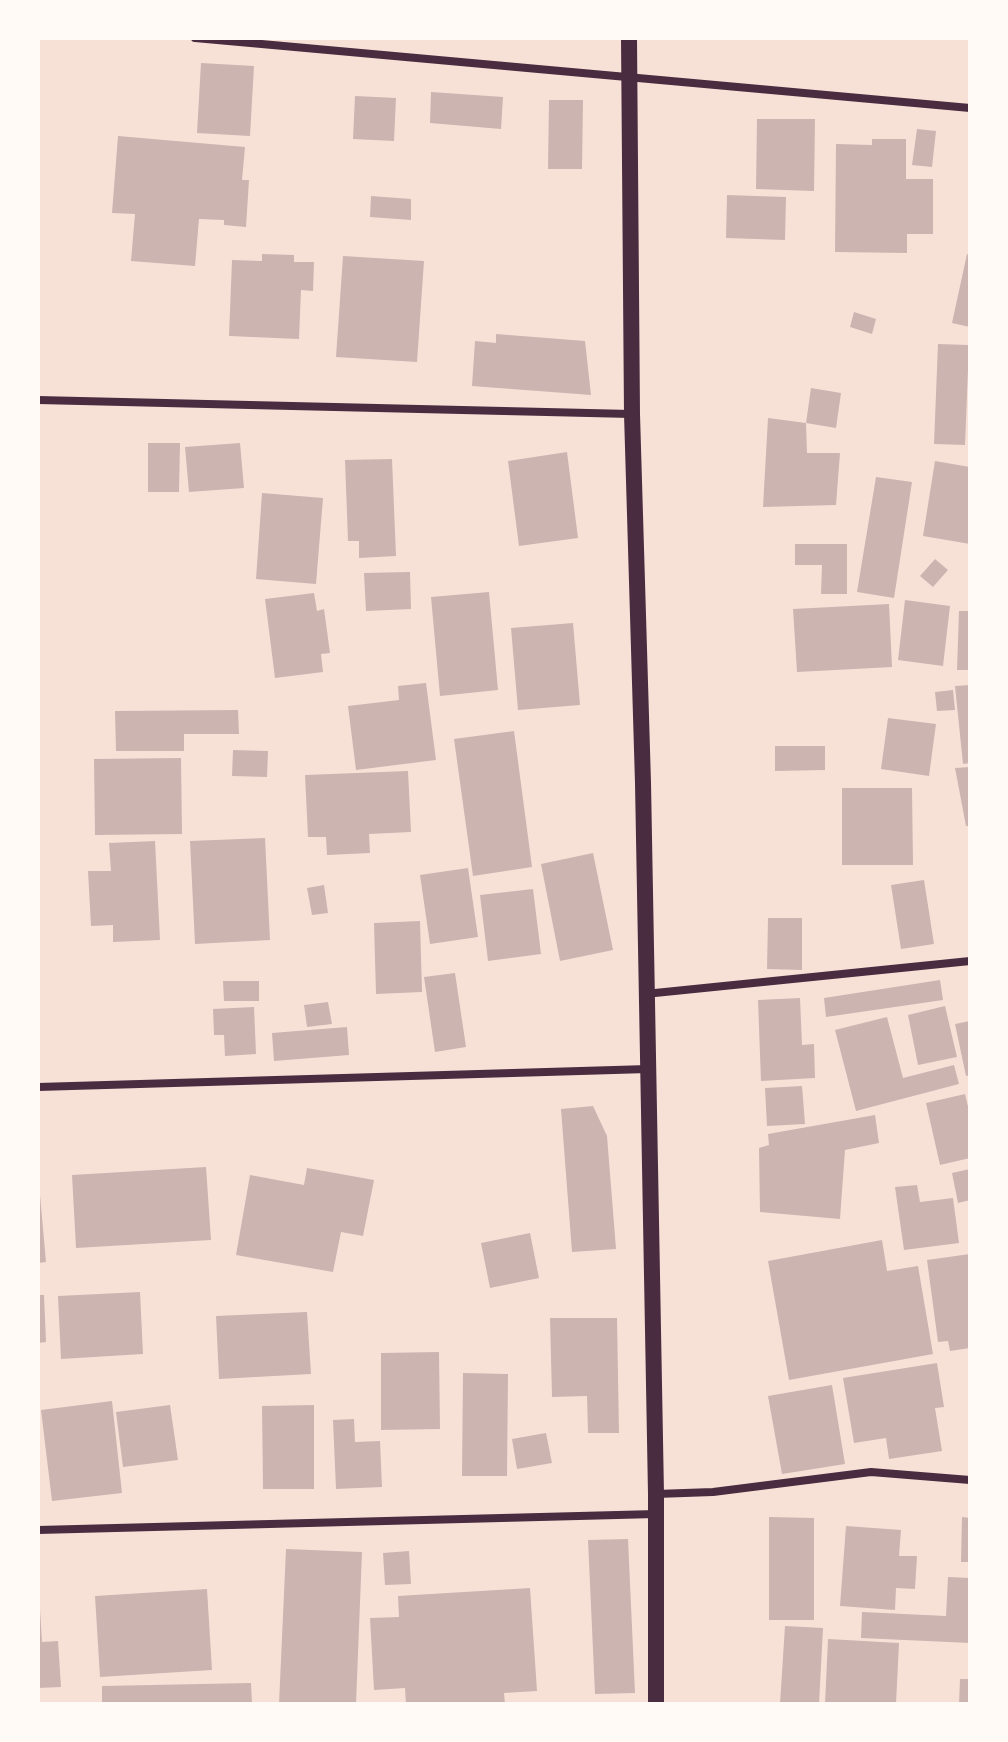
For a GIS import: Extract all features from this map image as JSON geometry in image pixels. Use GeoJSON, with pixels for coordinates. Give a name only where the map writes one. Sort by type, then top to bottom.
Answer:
{"type":"FeatureCollection","features":[{"type":"Feature","properties":{"kind":"main road"},"geometry":{"type":"LineString","coordinates":[[629,38],[632,414],[643,783],[656,1494],[656,1704]]}},
{"type":"Feature","properties":{"kind":"street"},"geometry":{"type":"LineString","coordinates":[[195,38],[970,108]]}},
{"type":"Feature","properties":{"kind":"street"},"geometry":{"type":"LineString","coordinates":[[38,400],[632,414]]}},
{"type":"Feature","properties":{"kind":"street"},"geometry":{"type":"LineString","coordinates":[[645,994],[970,961]]}},
{"type":"Feature","properties":{"kind":"street"},"geometry":{"type":"LineString","coordinates":[[38,1087],[648,1069]]}},
{"type":"Feature","properties":{"kind":"street"},"geometry":{"type":"LineString","coordinates":[[656,1494],[713,1492],[871,1472],[970,1480]]}},
{"type":"Feature","properties":{"kind":"street"},"geometry":{"type":"LineString","coordinates":[[38,1530],[656,1514]]}},
{"type":"Feature","properties":{"kind":"building"},"geometry":{"type":"Polygon","coordinates":[[[201,63],[254,66],[250,136],[197,133],[201,63]]]}},
{"type":"Feature","properties":{"kind":"building"},"geometry":{"type":"Polygon","coordinates":[[[431,92],[503,97],[501,129],[430,123],[431,92]]]}},
{"type":"Feature","properties":{"kind":"building"},"geometry":{"type":"Polygon","coordinates":[[[355,96],[396,98],[394,141],[353,139],[355,96]]]}},
{"type":"Feature","properties":{"kind":"building"},"geometry":{"type":"Polygon","coordinates":[[[549,100],[583,100],[582,169],[548,169],[549,100]]]}},
{"type":"Feature","properties":{"kind":"building"},"geometry":{"type":"Polygon","coordinates":[[[757,119],[815,119],[814,191],[756,189],[757,119]]]}},
{"type":"Feature","properties":{"kind":"building"},"geometry":{"type":"Polygon","coordinates":[[[917,129],[936,131],[932,167],[912,165],[917,129]]]}},
{"type":"Feature","properties":{"kind":"building"},"geometry":{"type":"Polygon","coordinates":[[[118,136],[245,147],[242,180],[249,180],[246,227],[224,225],[224,220],[199,219],[195,266],[131,261],[135,214],[112,213],[118,136]]]}},
{"type":"Feature","properties":{"kind":"building"},"geometry":{"type":"Polygon","coordinates":[[[872,139],[906,139],[906,179],[933,179],[933,234],[907,234],[907,253],[835,252],[836,144],[872,145],[872,139]]]}},
{"type":"Feature","properties":{"kind":"building"},"geometry":{"type":"Polygon","coordinates":[[[727,195],[786,197],[785,240],[726,238],[727,195]]]}},
{"type":"Feature","properties":{"kind":"building"},"geometry":{"type":"Polygon","coordinates":[[[371,196],[411,199],[411,220],[370,217],[371,196]]]}},
{"type":"Feature","properties":{"kind":"building"},"geometry":{"type":"Polygon","coordinates":[[[262,254],[294,255],[294,262],[314,262],[313,291],[301,290],[299,339],[229,336],[232,260],[262,261],[262,254]]]}},
{"type":"Feature","properties":{"kind":"building"},"geometry":{"type":"Polygon","coordinates":[[[967,254],[970,255],[970,327],[952,323],[967,254]]]}},
{"type":"Feature","properties":{"kind":"building"},"geometry":{"type":"Polygon","coordinates":[[[343,256],[424,261],[417,362],[336,357],[343,256]]]}},
{"type":"Feature","properties":{"kind":"building"},"geometry":{"type":"Polygon","coordinates":[[[854,312],[876,319],[872,334],[850,327],[854,312]]]}},
{"type":"Feature","properties":{"kind":"building"},"geometry":{"type":"Polygon","coordinates":[[[496,334],[585,341],[591,395],[472,386],[475,341],[496,343],[496,334]]]}},
{"type":"Feature","properties":{"kind":"building"},"geometry":{"type":"Polygon","coordinates":[[[938,344],[969,345],[965,445],[934,444],[938,344]]]}},
{"type":"Feature","properties":{"kind":"building"},"geometry":{"type":"Polygon","coordinates":[[[811,388],[841,393],[836,428],[806,423],[811,388]]]}},
{"type":"Feature","properties":{"kind":"building"},"geometry":{"type":"Polygon","coordinates":[[[768,418],[806,423],[807,453],[840,453],[836,505],[763,507],[768,418]]]}},
{"type":"Feature","properties":{"kind":"building"},"geometry":{"type":"Polygon","coordinates":[[[148,443],[180,443],[179,492],[148,492],[148,443]]]}},
{"type":"Feature","properties":{"kind":"building"},"geometry":{"type":"Polygon","coordinates":[[[240,443],[244,488],[189,492],[185,447],[240,443]]]}},
{"type":"Feature","properties":{"kind":"building"},"geometry":{"type":"Polygon","coordinates":[[[567,452],[578,538],[519,546],[508,461],[567,452]]]}},
{"type":"Feature","properties":{"kind":"building"},"geometry":{"type":"Polygon","coordinates":[[[392,459],[396,556],[359,558],[359,541],[348,541],[345,460],[392,459]]]}},
{"type":"Feature","properties":{"kind":"building"},"geometry":{"type":"Polygon","coordinates":[[[935,461],[970,467],[970,544],[923,536],[935,461]]]}},
{"type":"Feature","properties":{"kind":"building"},"geometry":{"type":"Polygon","coordinates":[[[876,477],[912,482],[894,598],[857,592],[876,477]]]}},
{"type":"Feature","properties":{"kind":"building"},"geometry":{"type":"Polygon","coordinates":[[[262,493],[323,498],[316,584],[256,579],[262,493]]]}},
{"type":"Feature","properties":{"kind":"building"},"geometry":{"type":"Polygon","coordinates":[[[795,544],[847,544],[847,594],[821,594],[822,565],[795,565],[795,544]]]}},
{"type":"Feature","properties":{"kind":"building"},"geometry":{"type":"Polygon","coordinates":[[[935,559],[948,570],[933,587],[920,576],[935,559]]]}},
{"type":"Feature","properties":{"kind":"building"},"geometry":{"type":"Polygon","coordinates":[[[410,572],[411,609],[366,611],[364,573],[410,572]]]}},
{"type":"Feature","properties":{"kind":"building"},"geometry":{"type":"Polygon","coordinates":[[[489,592],[498,690],[440,696],[431,597],[489,592]]]}},
{"type":"Feature","properties":{"kind":"building"},"geometry":{"type":"Polygon","coordinates":[[[314,593],[317,611],[324,609],[330,653],[321,654],[323,672],[275,678],[265,599],[314,593]]]}},
{"type":"Feature","properties":{"kind":"building"},"geometry":{"type":"Polygon","coordinates":[[[905,600],[950,606],[943,666],[898,660],[905,600]]]}},
{"type":"Feature","properties":{"kind":"building"},"geometry":{"type":"Polygon","coordinates":[[[889,604],[892,667],[797,672],[793,609],[889,604]]]}},
{"type":"Feature","properties":{"kind":"building"},"geometry":{"type":"Polygon","coordinates":[[[959,611],[970,611],[970,670],[957,670],[959,611]]]}},
{"type":"Feature","properties":{"kind":"building"},"geometry":{"type":"Polygon","coordinates":[[[573,623],[580,705],[518,710],[511,628],[573,623]]]}},
{"type":"Feature","properties":{"kind":"building"},"geometry":{"type":"Polygon","coordinates":[[[426,683],[436,760],[356,770],[348,706],[399,700],[398,686],[426,683]]]}},
{"type":"Feature","properties":{"kind":"building"},"geometry":{"type":"Polygon","coordinates":[[[970,685],[970,763],[963,764],[955,686],[970,685]]]}},
{"type":"Feature","properties":{"kind":"building"},"geometry":{"type":"Polygon","coordinates":[[[953,690],[955,710],[937,711],[935,692],[953,690]]]}},
{"type":"Feature","properties":{"kind":"building"},"geometry":{"type":"Polygon","coordinates":[[[238,710],[239,734],[184,734],[184,751],[116,751],[115,711],[238,710]]]}},
{"type":"Feature","properties":{"kind":"building"},"geometry":{"type":"Polygon","coordinates":[[[888,718],[936,724],[929,776],[881,769],[888,718]]]}},
{"type":"Feature","properties":{"kind":"building"},"geometry":{"type":"Polygon","coordinates":[[[514,731],[532,867],[473,876],[454,739],[514,731]]]}},
{"type":"Feature","properties":{"kind":"building"},"geometry":{"type":"Polygon","coordinates":[[[775,746],[825,746],[825,770],[775,771],[775,746]]]}},
{"type":"Feature","properties":{"kind":"building"},"geometry":{"type":"Polygon","coordinates":[[[233,750],[268,751],[267,777],[232,776],[233,750]]]}},
{"type":"Feature","properties":{"kind":"building"},"geometry":{"type":"Polygon","coordinates":[[[181,758],[182,834],[95,835],[94,759],[181,758]]]}},
{"type":"Feature","properties":{"kind":"building"},"geometry":{"type":"Polygon","coordinates":[[[970,767],[970,826],[966,826],[955,768],[970,767]]]}},
{"type":"Feature","properties":{"kind":"building"},"geometry":{"type":"Polygon","coordinates":[[[408,771],[411,832],[369,834],[370,853],[327,855],[326,837],[308,837],[305,775],[408,771]]]}},
{"type":"Feature","properties":{"kind":"building"},"geometry":{"type":"Polygon","coordinates":[[[842,788],[912,788],[913,865],[842,865],[842,788]]]}},
{"type":"Feature","properties":{"kind":"building"},"geometry":{"type":"Polygon","coordinates":[[[265,838],[270,940],[195,944],[190,841],[265,838]]]}},
{"type":"Feature","properties":{"kind":"building"},"geometry":{"type":"Polygon","coordinates":[[[155,841],[160,940],[113,942],[113,925],[91,926],[88,871],[111,871],[109,843],[155,841]]]}},
{"type":"Feature","properties":{"kind":"building"},"geometry":{"type":"Polygon","coordinates":[[[593,853],[613,950],[560,961],[541,864],[593,853]]]}},
{"type":"Feature","properties":{"kind":"building"},"geometry":{"type":"Polygon","coordinates":[[[468,868],[478,937],[430,944],[420,875],[468,868]]]}},
{"type":"Feature","properties":{"kind":"building"},"geometry":{"type":"Polygon","coordinates":[[[924,880],[934,944],[901,949],[891,885],[924,880]]]}},
{"type":"Feature","properties":{"kind":"building"},"geometry":{"type":"Polygon","coordinates":[[[324,885],[328,913],[312,915],[307,888],[324,885]]]}},
{"type":"Feature","properties":{"kind":"building"},"geometry":{"type":"Polygon","coordinates":[[[533,889],[541,954],[488,961],[480,895],[533,889]]]}},
{"type":"Feature","properties":{"kind":"building"},"geometry":{"type":"Polygon","coordinates":[[[768,918],[802,918],[802,970],[767,969],[768,918]]]}},
{"type":"Feature","properties":{"kind":"building"},"geometry":{"type":"Polygon","coordinates":[[[420,921],[422,992],[376,994],[374,923],[420,921]]]}},
{"type":"Feature","properties":{"kind":"building"},"geometry":{"type":"Polygon","coordinates":[[[455,973],[466,1047],[435,1052],[424,977],[455,973]]]}},
{"type":"Feature","properties":{"kind":"building"},"geometry":{"type":"Polygon","coordinates":[[[940,980],[943,1000],[826,1017],[824,998],[940,980]]]}},
{"type":"Feature","properties":{"kind":"building"},"geometry":{"type":"Polygon","coordinates":[[[223,981],[259,981],[259,1001],[224,1001],[223,981]]]}},
{"type":"Feature","properties":{"kind":"building"},"geometry":{"type":"Polygon","coordinates":[[[800,998],[802,1045],[814,1044],[815,1078],[761,1081],[758,1000],[800,998]]]}},
{"type":"Feature","properties":{"kind":"building"},"geometry":{"type":"Polygon","coordinates":[[[328,1002],[332,1024],[307,1027],[304,1005],[328,1002]]]}},
{"type":"Feature","properties":{"kind":"building"},"geometry":{"type":"Polygon","coordinates":[[[945,1006],[957,1057],[918,1065],[908,1015],[945,1006]]]}},
{"type":"Feature","properties":{"kind":"building"},"geometry":{"type":"Polygon","coordinates":[[[254,1007],[256,1054],[225,1056],[224,1035],[214,1035],[213,1009],[254,1007]]]}},
{"type":"Feature","properties":{"kind":"building"},"geometry":{"type":"Polygon","coordinates":[[[887,1017],[903,1078],[954,1065],[959,1084],[856,1111],[835,1030],[887,1017]]]}},
{"type":"Feature","properties":{"kind":"building"},"geometry":{"type":"Polygon","coordinates":[[[970,1021],[970,1075],[966,1076],[955,1024],[970,1021]]]}},
{"type":"Feature","properties":{"kind":"building"},"geometry":{"type":"Polygon","coordinates":[[[347,1027],[349,1055],[274,1061],[272,1033],[347,1027]]]}},
{"type":"Feature","properties":{"kind":"building"},"geometry":{"type":"Polygon","coordinates":[[[802,1086],[805,1124],[767,1126],[765,1088],[802,1086]]]}},
{"type":"Feature","properties":{"kind":"building"},"geometry":{"type":"Polygon","coordinates":[[[965,1094],[970,1115],[970,1158],[940,1165],[926,1103],[965,1094]]]}},
{"type":"Feature","properties":{"kind":"building"},"geometry":{"type":"Polygon","coordinates":[[[593,1106],[607,1136],[616,1249],[572,1252],[561,1109],[593,1106]]]}},
{"type":"Feature","properties":{"kind":"building"},"geometry":{"type":"Polygon","coordinates":[[[875,1115],[879,1143],[845,1150],[840,1219],[760,1212],[759,1148],[769,1145],[768,1134],[875,1115]]]}},
{"type":"Feature","properties":{"kind":"building"},"geometry":{"type":"Polygon","coordinates":[[[206,1167],[211,1240],[76,1248],[72,1175],[206,1167]]]}},
{"type":"Feature","properties":{"kind":"building"},"geometry":{"type":"Polygon","coordinates":[[[307,1168],[374,1180],[363,1236],[341,1232],[333,1272],[236,1255],[250,1175],[304,1185],[307,1168]]]}},
{"type":"Feature","properties":{"kind":"building"},"geometry":{"type":"Polygon","coordinates":[[[970,1169],[970,1200],[958,1203],[952,1173],[970,1169]]]}},
{"type":"Feature","properties":{"kind":"building"},"geometry":{"type":"Polygon","coordinates":[[[917,1185],[920,1202],[953,1198],[959,1243],[904,1250],[895,1187],[917,1185]]]}},
{"type":"Feature","properties":{"kind":"building"},"geometry":{"type":"Polygon","coordinates":[[[38,1195],[46,1262],[38,1263],[38,1195]]]}},
{"type":"Feature","properties":{"kind":"building"},"geometry":{"type":"Polygon","coordinates":[[[530,1233],[539,1278],[490,1288],[481,1243],[530,1233]]]}},
{"type":"Feature","properties":{"kind":"building"},"geometry":{"type":"Polygon","coordinates":[[[882,1240],[887,1271],[918,1266],[933,1354],[789,1380],[768,1261],[882,1240]]]}},
{"type":"Feature","properties":{"kind":"building"},"geometry":{"type":"Polygon","coordinates":[[[970,1254],[970,1348],[950,1351],[948,1341],[938,1342],[927,1260],[970,1254]]]}},
{"type":"Feature","properties":{"kind":"building"},"geometry":{"type":"Polygon","coordinates":[[[140,1292],[143,1354],[61,1359],[58,1296],[140,1292]]]}},
{"type":"Feature","properties":{"kind":"building"},"geometry":{"type":"Polygon","coordinates":[[[38,1295],[44,1295],[46,1342],[38,1343],[38,1295]]]}},
{"type":"Feature","properties":{"kind":"building"},"geometry":{"type":"Polygon","coordinates":[[[307,1312],[311,1374],[219,1379],[216,1316],[307,1312]]]}},
{"type":"Feature","properties":{"kind":"building"},"geometry":{"type":"Polygon","coordinates":[[[550,1318],[617,1318],[619,1433],[588,1433],[587,1396],[552,1397],[550,1318]]]}},
{"type":"Feature","properties":{"kind":"building"},"geometry":{"type":"Polygon","coordinates":[[[439,1352],[440,1429],[381,1430],[381,1353],[439,1352]]]}},
{"type":"Feature","properties":{"kind":"building"},"geometry":{"type":"Polygon","coordinates":[[[937,1363],[944,1407],[935,1408],[942,1451],[889,1459],[886,1438],[854,1443],[843,1378],[937,1363]]]}},
{"type":"Feature","properties":{"kind":"building"},"geometry":{"type":"Polygon","coordinates":[[[463,1373],[508,1374],[507,1476],[462,1476],[463,1373]]]}},
{"type":"Feature","properties":{"kind":"building"},"geometry":{"type":"Polygon","coordinates":[[[832,1385],[845,1464],[782,1474],[768,1396],[832,1385]]]}},
{"type":"Feature","properties":{"kind":"building"},"geometry":{"type":"Polygon","coordinates":[[[112,1401],[122,1493],[52,1501],[41,1410],[112,1401]]]}},
{"type":"Feature","properties":{"kind":"building"},"geometry":{"type":"Polygon","coordinates":[[[170,1405],[178,1460],[123,1467],[116,1412],[170,1405]]]}},
{"type":"Feature","properties":{"kind":"building"},"geometry":{"type":"Polygon","coordinates":[[[314,1405],[314,1489],[263,1489],[262,1406],[314,1405]]]}},
{"type":"Feature","properties":{"kind":"building"},"geometry":{"type":"Polygon","coordinates":[[[354,1419],[355,1442],[380,1441],[382,1487],[336,1489],[333,1420],[354,1419]]]}},
{"type":"Feature","properties":{"kind":"building"},"geometry":{"type":"Polygon","coordinates":[[[546,1433],[552,1463],[517,1469],[512,1439],[546,1433]]]}},
{"type":"Feature","properties":{"kind":"building"},"geometry":{"type":"Polygon","coordinates":[[[769,1517],[814,1518],[814,1620],[769,1620],[769,1517]]]}},
{"type":"Feature","properties":{"kind":"building"},"geometry":{"type":"Polygon","coordinates":[[[962,1517],[970,1518],[970,1562],[961,1562],[962,1517]]]}},
{"type":"Feature","properties":{"kind":"building"},"geometry":{"type":"Polygon","coordinates":[[[846,1526],[901,1530],[899,1556],[917,1556],[915,1589],[896,1588],[895,1610],[840,1606],[846,1526]]]}},
{"type":"Feature","properties":{"kind":"building"},"geometry":{"type":"Polygon","coordinates":[[[628,1539],[635,1693],[595,1694],[588,1540],[628,1539]]]}},
{"type":"Feature","properties":{"kind":"building"},"geometry":{"type":"Polygon","coordinates":[[[286,1549],[362,1552],[356,1704],[279,1704],[286,1549]]]}},
{"type":"Feature","properties":{"kind":"building"},"geometry":{"type":"Polygon","coordinates":[[[409,1551],[411,1584],[385,1585],[383,1553],[409,1551]]]}},
{"type":"Feature","properties":{"kind":"building"},"geometry":{"type":"Polygon","coordinates":[[[948,1577],[970,1578],[970,1643],[861,1638],[862,1612],[946,1616],[948,1577]]]}},
{"type":"Feature","properties":{"kind":"building"},"geometry":{"type":"Polygon","coordinates":[[[530,1588],[537,1691],[504,1693],[505,1704],[406,1704],[405,1688],[374,1690],[370,1618],[399,1617],[398,1596],[530,1588]]]}},
{"type":"Feature","properties":{"kind":"building"},"geometry":{"type":"Polygon","coordinates":[[[207,1589],[212,1670],[100,1677],[95,1596],[207,1589]]]}},
{"type":"Feature","properties":{"kind":"building"},"geometry":{"type":"Polygon","coordinates":[[[38,1609],[42,1642],[58,1641],[61,1687],[38,1688],[38,1609]]]}},
{"type":"Feature","properties":{"kind":"building"},"geometry":{"type":"Polygon","coordinates":[[[785,1626],[823,1628],[819,1704],[780,1704],[785,1626]]]}},
{"type":"Feature","properties":{"kind":"building"},"geometry":{"type":"Polygon","coordinates":[[[828,1639],[899,1643],[896,1704],[825,1704],[828,1639]]]}},
{"type":"Feature","properties":{"kind":"building"},"geometry":{"type":"Polygon","coordinates":[[[960,1679],[970,1679],[970,1704],[959,1704],[960,1679]]]}},
{"type":"Feature","properties":{"kind":"building"},"geometry":{"type":"Polygon","coordinates":[[[251,1683],[252,1704],[102,1704],[102,1686],[251,1683]]]}}]}
